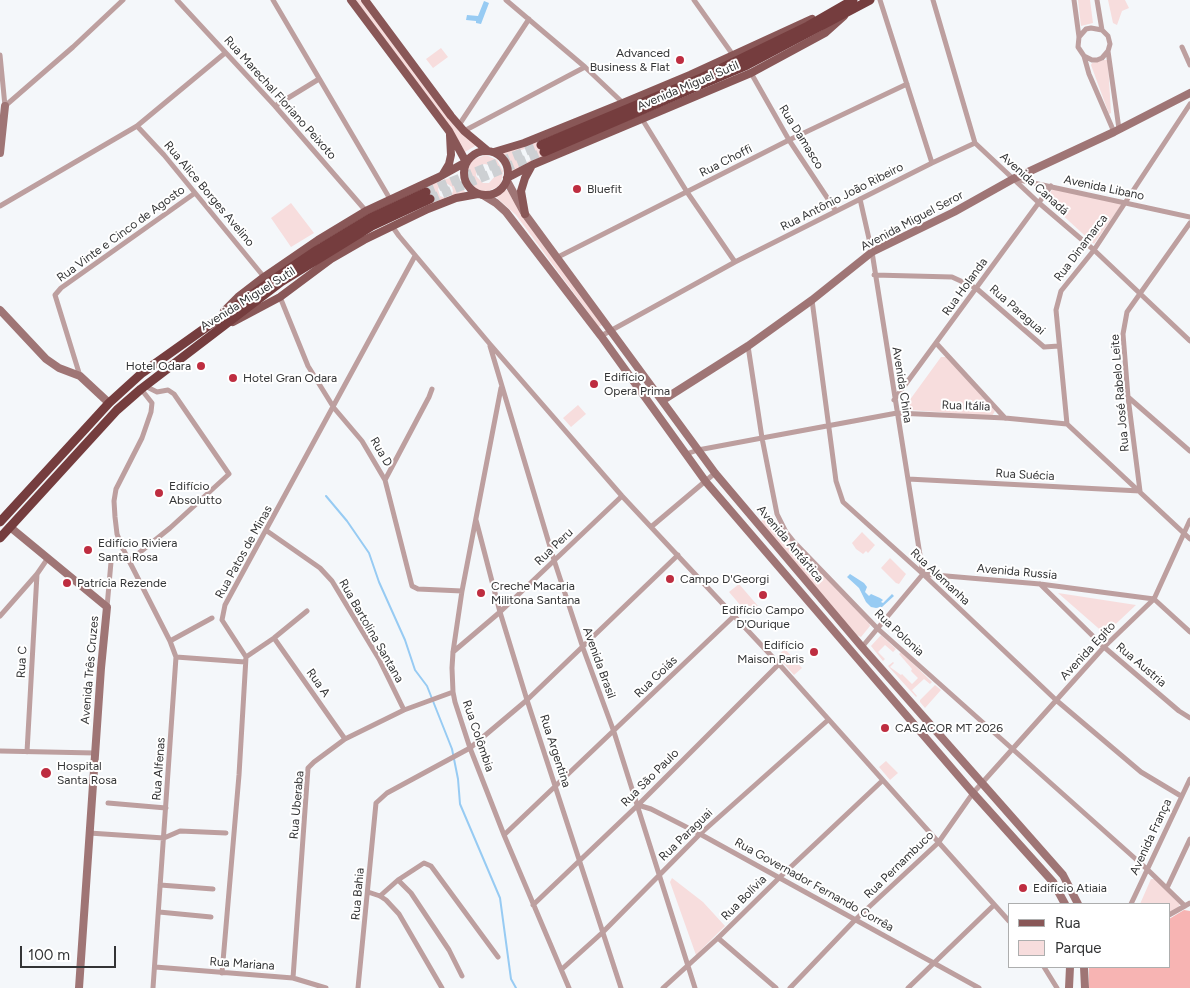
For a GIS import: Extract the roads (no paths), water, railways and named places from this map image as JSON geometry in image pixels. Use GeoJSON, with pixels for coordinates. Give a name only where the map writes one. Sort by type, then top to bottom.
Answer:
{"type":"FeatureCollection","features":[{"type":"Feature","properties":{"kind":"highway"},"geometry":{"type":"LineString","coordinates":[[848,12],[721,78],[542,148],[699,79],[808,26],[852,0]]}},
{"type":"Feature","properties":{"kind":"highway","name":"Avenida Miguel Sutil"},"geometry":{"type":"LineString","coordinates":[[848,12],[870,0]]}},
{"type":"Feature","properties":{"kind":"highway"},"geometry":{"type":"LineString","coordinates":[[217,325],[325,254],[428,196]]}},
{"type":"Feature","properties":{"kind":"highway","name":"Avenida Miguel Sutil"},"geometry":{"type":"LineString","coordinates":[[0,538],[117,410],[217,325]]}},
{"type":"Feature","properties":{"kind":"highway","name":"Avenida Miguel Sutil"},"geometry":{"type":"LineString","coordinates":[[0,522],[109,403],[142,373],[217,325]]}},
{"type":"Feature","properties":{"kind":"main road"},"geometry":{"type":"LineString","coordinates":[[350,0],[449,131],[466,162]]}},
{"type":"Feature","properties":{"kind":"main road"},"geometry":{"type":"LineString","coordinates":[[365,0],[461,128],[491,151],[498,154],[506,162],[508,168],[507,180],[503,187],[496,192],[480,194],[470,189],[465,181],[463,172],[466,162],[478,152],[491,151]]}},
{"type":"Feature","properties":{"kind":"main road","name":"Avenida Miguel Sutil"},"geometry":{"type":"LineString","coordinates":[[491,151],[524,143],[623,103],[806,22],[834,6],[852,0]]}},
{"type":"Feature","properties":{"kind":"main road","name":"Avenida Miguel Sutil"},"geometry":{"type":"LineString","coordinates":[[507,180],[532,165],[751,73],[825,33],[848,12]]}},
{"type":"Feature","properties":{"kind":"main road","name":"Avenida Miguel Seror"},"geometry":{"type":"LineString","coordinates":[[663,400],[748,346],[812,300],[872,252],[954,212],[1013,179],[1116,131],[1190,92]]}},
{"type":"Feature","properties":{"kind":"main road"},"geometry":{"type":"LineString","coordinates":[[0,153],[3,108]]}},
{"type":"Feature","properties":{"kind":"main road"},"geometry":{"type":"LineString","coordinates":[[439,177],[446,170],[451,155],[449,131]]}},
{"type":"Feature","properties":{"kind":"main road","name":"Avenida Miguel Sutil"},"geometry":{"type":"LineString","coordinates":[[217,325],[238,297],[318,240],[366,211],[439,177],[466,162]]}},
{"type":"Feature","properties":{"kind":"main road"},"geometry":{"type":"LineString","coordinates":[[525,214],[521,191],[524,178],[532,165]]}},
{"type":"Feature","properties":{"kind":"main road","name":"Avenida Antártica"},"geometry":{"type":"LineString","coordinates":[[507,180],[525,214],[556,258],[716,473],[862,647],[1062,875],[1077,903]]}},
{"type":"Feature","properties":{"kind":"main road","name":"Avenida Miguel Sutil"},"geometry":{"type":"LineString","coordinates":[[217,325],[280,296],[331,259],[392,226],[456,198],[480,194]]}},
{"type":"Feature","properties":{"kind":"main road","name":"Avenida Antártica"},"geometry":{"type":"LineString","coordinates":[[480,194],[496,203],[506,212],[601,336],[706,482],[973,793],[1053,882],[1064,903]]}},
{"type":"Feature","properties":{"kind":"main road"},"geometry":{"type":"LineString","coordinates":[[0,310],[46,359],[59,368],[80,376],[109,403]]}},
{"type":"Feature","properties":{"kind":"main road"},"geometry":{"type":"LineString","coordinates":[[10,527],[107,607]]}},
{"type":"Feature","properties":{"kind":"main road","name":"Avenida Três Cruzes"},"geometry":{"type":"LineString","coordinates":[[80,988],[89,833],[107,607]]}},
{"type":"Feature","properties":{"kind":"main road"},"geometry":{"type":"LineString","coordinates":[[885,690],[894,683]]}},
{"type":"Feature","properties":{"kind":"main road"},"geometry":{"type":"LineString","coordinates":[[1069,988],[1070,968]]}},
{"type":"Feature","properties":{"kind":"main road"},"geometry":{"type":"LineString","coordinates":[[1084,968],[1084,988]]}},
{"type":"Feature","properties":{"kind":"street"},"geometry":{"type":"LineString","coordinates":[[3,108],[123,0]]}},
{"type":"Feature","properties":{"kind":"street","name":"Rua Marechal Floriano Peixoto"},"geometry":{"type":"LineString","coordinates":[[177,0],[275,106],[366,211]]}},
{"type":"Feature","properties":{"kind":"street"},"geometry":{"type":"LineString","coordinates":[[273,0],[390,199]]}},
{"type":"Feature","properties":{"kind":"street"},"geometry":{"type":"LineString","coordinates":[[506,0],[585,67],[623,103]]}},
{"type":"Feature","properties":{"kind":"street"},"geometry":{"type":"LineString","coordinates":[[694,0],[733,55]]}},
{"type":"Feature","properties":{"kind":"street"},"geometry":{"type":"LineString","coordinates":[[880,0],[932,163]]}},
{"type":"Feature","properties":{"kind":"street"},"geometry":{"type":"LineString","coordinates":[[933,0],[975,143]]}},
{"type":"Feature","properties":{"kind":"street"},"geometry":{"type":"LineString","coordinates":[[1074,0],[1079,36],[1078,47],[1084,56],[1089,74],[1116,131]]}},
{"type":"Feature","properties":{"kind":"street"},"geometry":{"type":"LineString","coordinates":[[1097,0],[1102,30],[1110,40],[1108,51],[1116,131]]}},
{"type":"Feature","properties":{"kind":"street"},"geometry":{"type":"LineString","coordinates":[[461,128],[529,19]]}},
{"type":"Feature","properties":{"kind":"street"},"geometry":{"type":"LineString","coordinates":[[1079,36],[1086,29],[1102,30]]}},
{"type":"Feature","properties":{"kind":"street"},"geometry":{"type":"LineString","coordinates":[[1182,47],[1190,65]]}},
{"type":"Feature","properties":{"kind":"street"},"geometry":{"type":"LineString","coordinates":[[1084,56],[1097,60],[1102,58],[1108,51]]}},
{"type":"Feature","properties":{"kind":"street"},"geometry":{"type":"LineString","coordinates":[[0,206],[137,126],[225,53]]}},
{"type":"Feature","properties":{"kind":"street"},"geometry":{"type":"LineString","coordinates":[[0,55],[3,108]]}},
{"type":"Feature","properties":{"kind":"street"},"geometry":{"type":"LineString","coordinates":[[461,128],[585,67]]}},
{"type":"Feature","properties":{"kind":"street","name":"Rua Damasco"},"geometry":{"type":"LineString","coordinates":[[751,73],[789,140],[836,211]]}},
{"type":"Feature","properties":{"kind":"street"},"geometry":{"type":"LineString","coordinates":[[275,106],[320,79]]}},
{"type":"Feature","properties":{"kind":"street","name":"Rua Choffi"},"geometry":{"type":"LineString","coordinates":[[556,258],[789,140],[907,84]]}},
{"type":"Feature","properties":{"kind":"street","name":"Rua Dinamarca"},"geometry":{"type":"LineString","coordinates":[[1067,424],[1056,310],[1061,291],[1094,250],[1190,104]]}},
{"type":"Feature","properties":{"kind":"street"},"geometry":{"type":"LineString","coordinates":[[642,119],[687,192],[734,262]]}},
{"type":"Feature","properties":{"kind":"street","name":"Rua Alice Borges Avelino"},"geometry":{"type":"LineString","coordinates":[[137,126],[164,155],[264,277]]}},
{"type":"Feature","properties":{"kind":"street","name":"Rua Antônio João Ribeiro"},"geometry":{"type":"LineString","coordinates":[[601,336],[734,262],[860,198],[975,143]]}},
{"type":"Feature","properties":{"kind":"street","name":"Avenida Canadá"},"geometry":{"type":"LineString","coordinates":[[975,143],[1039,203],[1094,250],[1190,341]]}},
{"type":"Feature","properties":{"kind":"street","name":"Avenida Libano"},"geometry":{"type":"LineString","coordinates":[[1013,179],[1190,217]]}},
{"type":"Feature","properties":{"kind":"street","name":"Rua Holanda"},"geometry":{"type":"LineString","coordinates":[[894,400],[1052,186]]}},
{"type":"Feature","properties":{"kind":"street","name":"Rua Vinte e Cinco de Agosto"},"geometry":{"type":"LineString","coordinates":[[80,376],[55,295],[61,288],[195,193]]}},
{"type":"Feature","properties":{"kind":"street","name":"Avenida China"},"geometry":{"type":"LineString","coordinates":[[860,198],[872,252],[874,275],[923,574]]}},
{"type":"Feature","properties":{"kind":"street","name":"Rua José Rabelo Leite"},"geometry":{"type":"LineString","coordinates":[[1140,491],[1128,398],[1123,334],[1127,312],[1190,223]]}},
{"type":"Feature","properties":{"kind":"street"},"geometry":{"type":"LineString","coordinates":[[392,226],[398,236],[489,343],[622,496],[779,664],[1008,920]]}},
{"type":"Feature","properties":{"kind":"street","name":"Rua Patos de Minas"},"geometry":{"type":"LineString","coordinates":[[246,659],[222,620],[225,605],[334,408],[415,256]]}},
{"type":"Feature","properties":{"kind":"street","name":"Rua Paraguai"},"geometry":{"type":"LineString","coordinates":[[874,275],[952,277],[976,288],[1044,347],[1059,346]]}},
{"type":"Feature","properties":{"kind":"street","name":"Rua D"},"geometry":{"type":"LineString","coordinates":[[280,296],[308,366],[334,408],[362,441],[385,480],[412,586],[418,589],[462,591]]}},
{"type":"Feature","properties":{"kind":"street","name":"Rua Alemanha"},"geometry":{"type":"LineString","coordinates":[[812,300],[836,481],[843,502],[923,574],[1056,700],[1141,772],[1181,796]]}},
{"type":"Feature","properties":{"kind":"street","name":"Avenida Brasil"},"geometry":{"type":"LineString","coordinates":[[489,343],[554,560],[583,648],[614,732],[695,988]]}},
{"type":"Feature","properties":{"kind":"street"},"geometry":{"type":"LineString","coordinates":[[936,343],[1004,418]]}},
{"type":"Feature","properties":{"kind":"street","name":"Rua Polonia"},"geometry":{"type":"LineString","coordinates":[[748,346],[762,438],[777,514],[786,532],[877,628],[1148,870]]}},
{"type":"Feature","properties":{"kind":"street"},"geometry":{"type":"LineString","coordinates":[[143,387],[157,392],[168,390],[174,394],[229,474],[170,528],[129,561],[117,534],[114,501],[116,489],[142,438],[157,392]]}},
{"type":"Feature","properties":{"kind":"street"},"geometry":{"type":"LineString","coordinates":[[143,387],[152,403]]}},
{"type":"Feature","properties":{"kind":"street","name":"Rua Colômbia"},"geometry":{"type":"LineString","coordinates":[[501,387],[462,591],[453,652],[453,692],[470,748],[504,835],[569,988]]}},
{"type":"Feature","properties":{"kind":"street"},"geometry":{"type":"LineString","coordinates":[[385,480],[430,397],[432,389]]}},
{"type":"Feature","properties":{"kind":"street"},"geometry":{"type":"LineString","coordinates":[[1128,398],[1190,451]]}},
{"type":"Feature","properties":{"kind":"street","name":"Rua Itália"},"geometry":{"type":"LineString","coordinates":[[686,454],[698,450],[897,413],[1004,418],[1067,424]]}},
{"type":"Feature","properties":{"kind":"street"},"geometry":{"type":"LineString","coordinates":[[1067,424],[1190,539]]}},
{"type":"Feature","properties":{"kind":"street"},"geometry":{"type":"LineString","coordinates":[[651,527],[716,473]]}},
{"type":"Feature","properties":{"kind":"street","name":"Rua Suécia"},"geometry":{"type":"LineString","coordinates":[[908,479],[1140,491]]}},
{"type":"Feature","properties":{"kind":"street","name":"Rua Peru"},"geometry":{"type":"LineString","coordinates":[[453,652],[500,612],[622,496]]}},
{"type":"Feature","properties":{"kind":"street","name":"Rua Argentina"},"geometry":{"type":"LineString","coordinates":[[476,519],[500,612],[527,700],[621,988]]}},
{"type":"Feature","properties":{"kind":"street","name":"Avenida Egito"},"geometry":{"type":"LineString","coordinates":[[982,784],[1104,647],[1154,599],[1190,520]]}},
{"type":"Feature","properties":{"kind":"street","name":"Rua Bartolina Santana"},"geometry":{"type":"LineString","coordinates":[[267,531],[320,568],[332,581],[379,659],[404,710]]}},
{"type":"Feature","properties":{"kind":"street"},"geometry":{"type":"LineString","coordinates":[[470,748],[527,700],[678,555]]}},
{"type":"Feature","properties":{"kind":"street","name":"Avenida Três Cruzes"},"geometry":{"type":"LineString","coordinates":[[107,607],[111,562],[121,557],[129,561]]}},
{"type":"Feature","properties":{"kind":"street"},"geometry":{"type":"LineString","coordinates":[[0,616],[37,574],[48,558]]}},
{"type":"Feature","properties":{"kind":"street","name":"Rua Alfenas"},"geometry":{"type":"LineString","coordinates":[[129,561],[170,641],[176,657],[154,988]]}},
{"type":"Feature","properties":{"kind":"street","name":"Rua C"},"geometry":{"type":"LineString","coordinates":[[27,752],[37,574]]}},
{"type":"Feature","properties":{"kind":"street"},"geometry":{"type":"LineString","coordinates":[[862,647],[923,574]]}},
{"type":"Feature","properties":{"kind":"street","name":"Avenida Russia"},"geometry":{"type":"LineString","coordinates":[[923,574],[1040,584],[1154,599]]}},
{"type":"Feature","properties":{"kind":"street","name":"Rua Austria"},"geometry":{"type":"LineString","coordinates":[[1040,584],[1104,647],[1179,711],[1190,718]]}},
{"type":"Feature","properties":{"kind":"street"},"geometry":{"type":"LineString","coordinates":[[1154,599],[1190,632]]}},
{"type":"Feature","properties":{"kind":"street"},"geometry":{"type":"LineString","coordinates":[[176,657],[246,659],[307,611]]}},
{"type":"Feature","properties":{"kind":"street","name":"Rua Goiás"},"geometry":{"type":"LineString","coordinates":[[504,835],[734,616]]}},
{"type":"Feature","properties":{"kind":"street"},"geometry":{"type":"LineString","coordinates":[[170,641],[212,618]]}},
{"type":"Feature","properties":{"kind":"street","name":"Rua A"},"geometry":{"type":"LineString","coordinates":[[274,638],[345,739]]}},
{"type":"Feature","properties":{"kind":"street"},"geometry":{"type":"LineString","coordinates":[[222,973],[239,775],[246,659]]}},
{"type":"Feature","properties":{"kind":"street","name":"Rua São Paulo"},"geometry":{"type":"LineString","coordinates":[[533,905],[580,862],[779,664]]}},
{"type":"Feature","properties":{"kind":"street","name":"Rua Uberaba"},"geometry":{"type":"LineString","coordinates":[[293,978],[308,768],[345,739],[404,710],[453,692]]}},
{"type":"Feature","properties":{"kind":"street","name":"Rua Paraguai"},"geometry":{"type":"LineString","coordinates":[[562,969],[603,932],[700,834],[828,720]]}},
{"type":"Feature","properties":{"kind":"street","name":"Rua Bahia"},"geometry":{"type":"LineString","coordinates":[[358,988],[376,803],[387,793],[470,748]]}},
{"type":"Feature","properties":{"kind":"street"},"geometry":{"type":"LineString","coordinates":[[0,751],[95,753]]}},
{"type":"Feature","properties":{"kind":"street","name":"Avenida França"},"geometry":{"type":"LineString","coordinates":[[1132,903],[1190,779]]}},
{"type":"Feature","properties":{"kind":"street","name":"Rua Bolívia"},"geometry":{"type":"LineString","coordinates":[[663,988],[882,781]]}},
{"type":"Feature","properties":{"kind":"street","name":"Rua Pernambuco"},"geometry":{"type":"LineString","coordinates":[[790,988],[855,920],[938,843],[973,793],[982,784]]}},
{"type":"Feature","properties":{"kind":"street"},"geometry":{"type":"LineString","coordinates":[[108,803],[166,808]]}},
{"type":"Feature","properties":{"kind":"street","name":"Rua Governador Fernando Corrêa"},"geometry":{"type":"LineString","coordinates":[[638,805],[651,809],[700,834],[979,988]]}},
{"type":"Feature","properties":{"kind":"street"},"geometry":{"type":"LineString","coordinates":[[89,833],[164,838],[180,831],[226,833]]}},
{"type":"Feature","properties":{"kind":"street"},"geometry":{"type":"LineString","coordinates":[[1167,888],[1190,839]]}},
{"type":"Feature","properties":{"kind":"street"},"geometry":{"type":"LineString","coordinates":[[380,896],[398,880],[424,863],[432,866],[498,957]]}},
{"type":"Feature","properties":{"kind":"street"},"geometry":{"type":"LineString","coordinates":[[1148,870],[1188,904],[1170,914]]}},
{"type":"Feature","properties":{"kind":"street"},"geometry":{"type":"LineString","coordinates":[[398,880],[411,893],[449,950],[462,976]]}},
{"type":"Feature","properties":{"kind":"street"},"geometry":{"type":"LineString","coordinates":[[160,886],[213,889]]}},
{"type":"Feature","properties":{"kind":"street"},"geometry":{"type":"LineString","coordinates":[[368,892],[380,896],[399,914],[442,988]]}},
{"type":"Feature","properties":{"kind":"street"},"geometry":{"type":"LineString","coordinates":[[908,988],[994,905]]}},
{"type":"Feature","properties":{"kind":"street"},"geometry":{"type":"LineString","coordinates":[[159,912],[211,917]]}},
{"type":"Feature","properties":{"kind":"street"},"geometry":{"type":"LineString","coordinates":[[718,938],[776,988]]}},
{"type":"Feature","properties":{"kind":"street","name":"Rua Mariana"},"geometry":{"type":"LineString","coordinates":[[155,967],[293,978],[326,988]]}},
{"type":"Feature","properties":{"kind":"street"},"geometry":{"type":"LineString","coordinates":[[1045,968],[1056,988]]}},
{"type":"Feature","properties":{"kind":"water"},"geometry":{"type":"Polygon","coordinates":[[[484,1],[489,3],[481,24],[476,23],[476,21],[466,20],[467,15],[478,16],[484,1]]]}},
{"type":"Feature","properties":{"kind":"water"},"geometry":{"type":"Polygon","coordinates":[[[850,574],[864,583],[867,587],[865,592],[869,596],[871,594],[880,598],[883,600],[881,602],[883,603],[892,594],[894,596],[882,607],[871,607],[866,602],[859,588],[847,577],[850,574]]]}},
{"type":"Feature","properties":{"kind":"waterway"},"geometry":{"type":"LineString","coordinates":[[326,496],[347,521],[369,553],[379,582],[405,640],[415,670],[427,686],[452,749],[458,779],[460,804],[500,898],[511,979],[516,988]]}},
{"type":"Feature","properties":{"kind":"tunnel"},"geometry":{"type":"LineString","coordinates":[[426,192],[541,145]]}},
{"type":"Feature","properties":{"kind":"tunnel"},"geometry":{"type":"LineString","coordinates":[[430,199],[544,152]]}},
{"type":"Feature","properties":{"kind":"place","name":"Advanced Business & Flat"},"geometry":{"type":"Point","coordinates":[680,60]}},
{"type":"Feature","properties":{"kind":"place","name":"Bluefit"},"geometry":{"type":"Point","coordinates":[577,189]}},
{"type":"Feature","properties":{"kind":"place","name":"Hotel Odara"},"geometry":{"type":"Point","coordinates":[201,366]}},
{"type":"Feature","properties":{"kind":"place","name":"Hotel Gran Odara"},"geometry":{"type":"Point","coordinates":[233,378]}},
{"type":"Feature","properties":{"kind":"place","name":"Edifício Opera Prima"},"geometry":{"type":"Point","coordinates":[594,384]}},
{"type":"Feature","properties":{"kind":"place","name":"Edifício Absolutto"},"geometry":{"type":"Point","coordinates":[159,493]}},
{"type":"Feature","properties":{"kind":"place","name":"Edifício Riviera Santa Rosa"},"geometry":{"type":"Point","coordinates":[88,550]}},
{"type":"Feature","properties":{"kind":"place","name":"Campo D'Georgi"},"geometry":{"type":"Point","coordinates":[670,579]}},
{"type":"Feature","properties":{"kind":"place","name":"Patrícia Rezende"},"geometry":{"type":"Point","coordinates":[67,583]}},
{"type":"Feature","properties":{"kind":"place","name":"Creche Macaria Militona Santana"},"geometry":{"type":"Point","coordinates":[481,593]}},
{"type":"Feature","properties":{"kind":"place","name":"Edifício Campo D'Ourique"},"geometry":{"type":"Point","coordinates":[763,595]}},
{"type":"Feature","properties":{"kind":"place","name":"Edifício Maison Paris"},"geometry":{"type":"Point","coordinates":[814,652]}},
{"type":"Feature","properties":{"kind":"place","name":"CASACOR MT 2026"},"geometry":{"type":"Point","coordinates":[885,728]}},
{"type":"Feature","properties":{"kind":"place","name":"Hospital Santa Rosa"},"geometry":{"type":"Point","coordinates":[46,773]}},
{"type":"Feature","properties":{"kind":"place","name":"Edifício Atiaia"},"geometry":{"type":"Point","coordinates":[1023,888]}}]}
